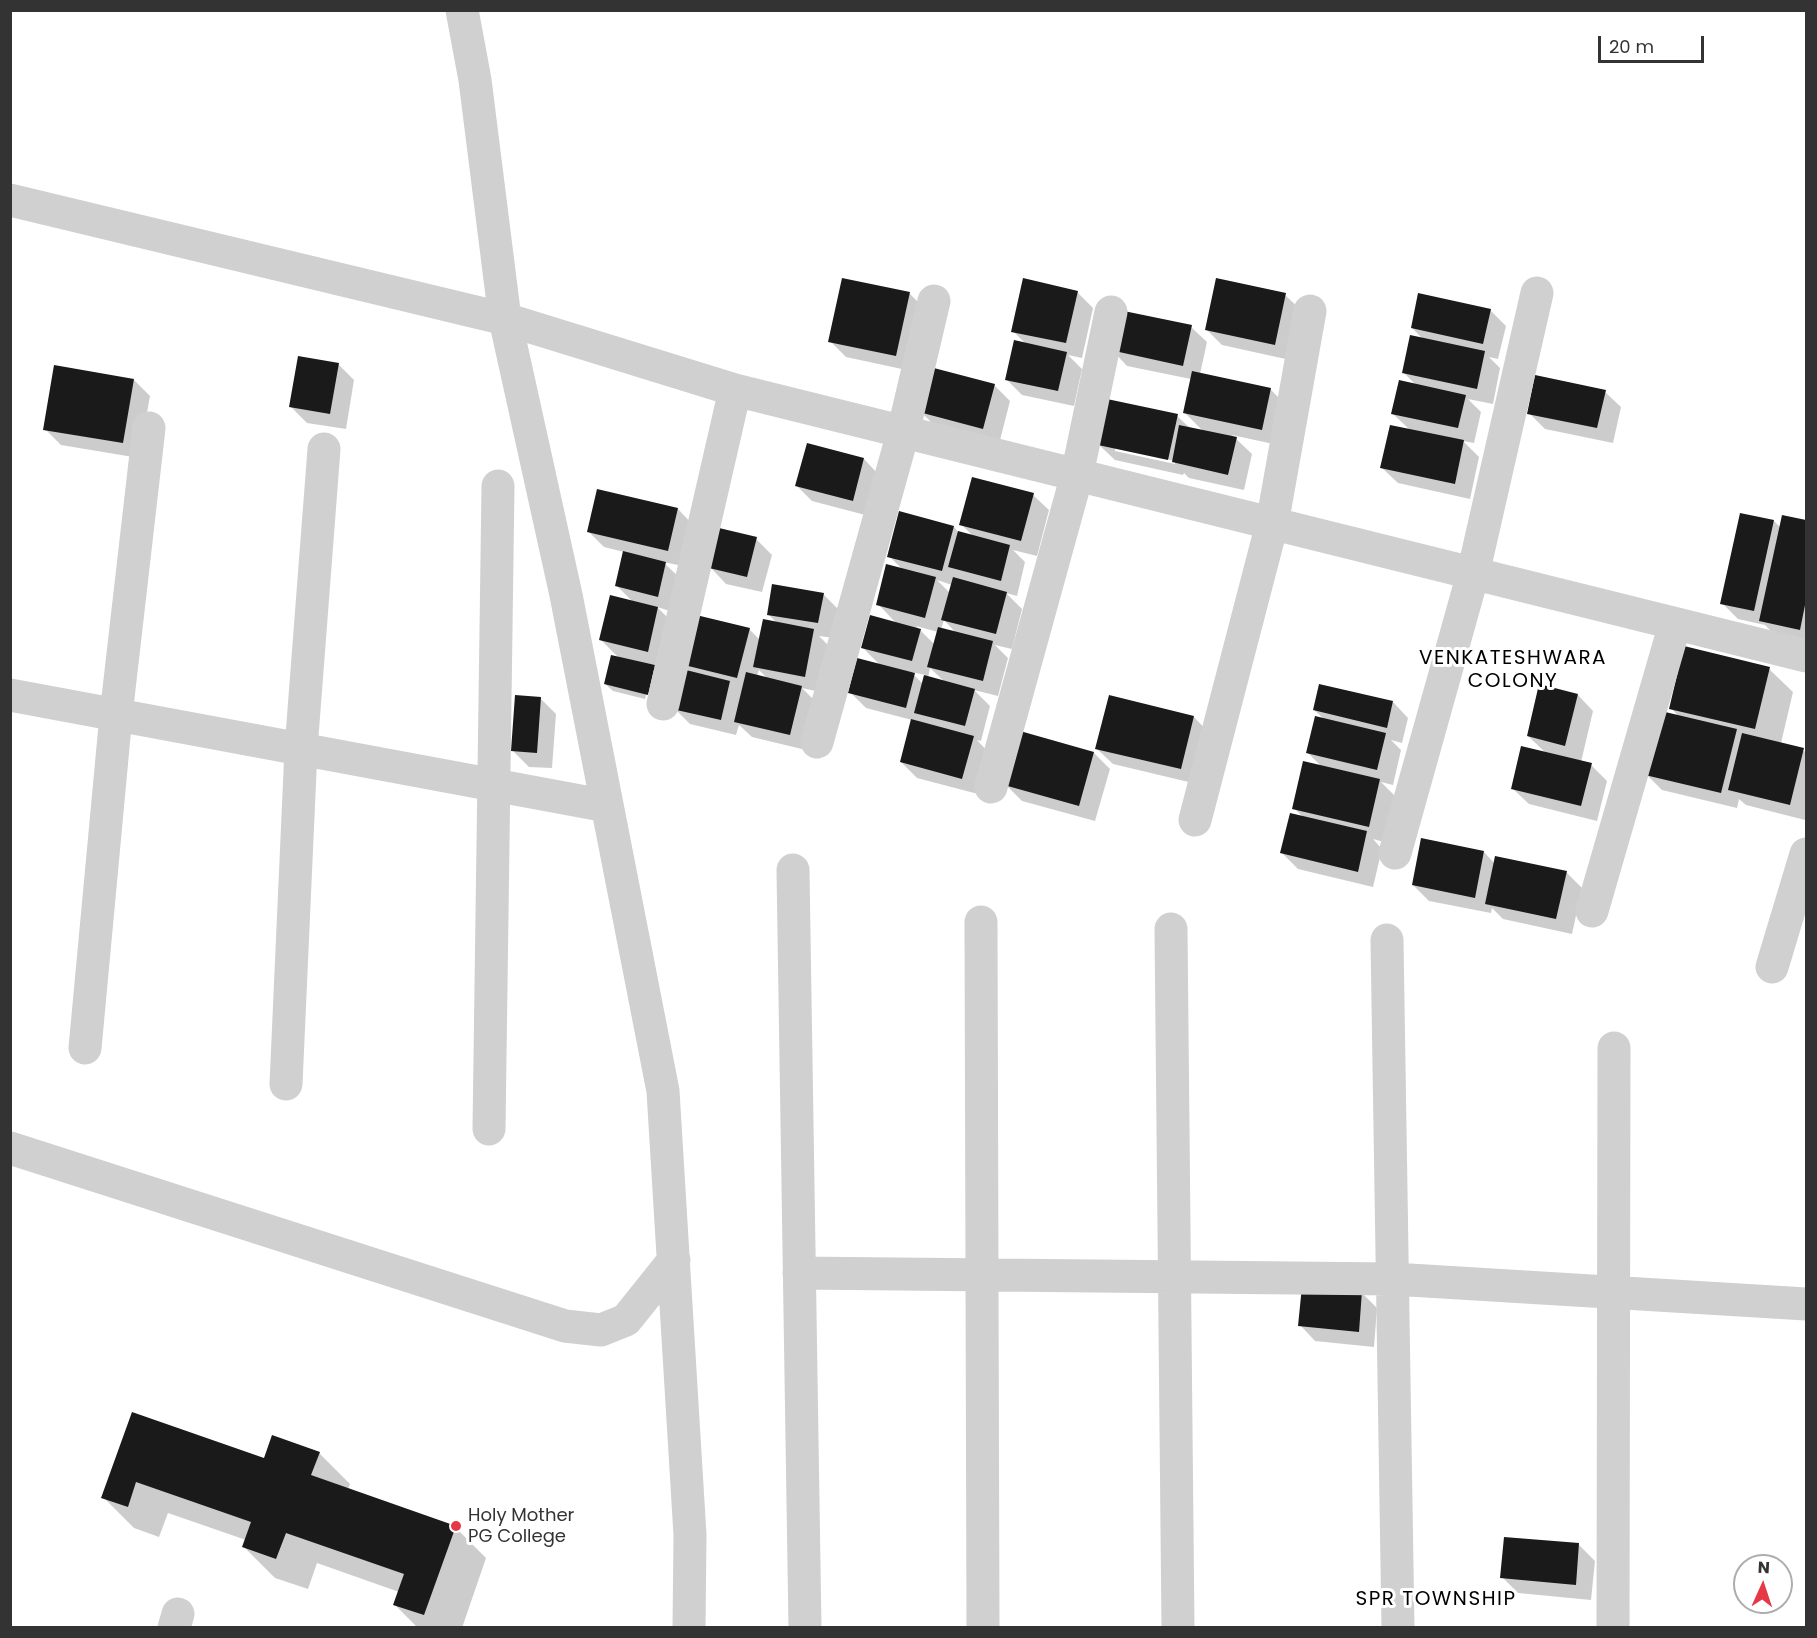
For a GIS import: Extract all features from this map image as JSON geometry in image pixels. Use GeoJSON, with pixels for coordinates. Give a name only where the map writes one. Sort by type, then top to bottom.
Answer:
{"type":"FeatureCollection","features":[{"type":"Feature","properties":{"kind":"street"},"geometry":{"type":"LineString","coordinates":[[462,10],[475,80],[505,319],[566,595],[663,1091],[690,1535],[690,1628]]}},
{"type":"Feature","properties":{"kind":"street"},"geometry":{"type":"LineString","coordinates":[[10,200],[505,319],[735,390],[1806,656]]}},
{"type":"Feature","properties":{"kind":"street"},"geometry":{"type":"LineString","coordinates":[[1395,853],[1473,574],[1537,293]]}},
{"type":"Feature","properties":{"kind":"street"},"geometry":{"type":"LineString","coordinates":[[817,742],[903,433],[934,301]]}},
{"type":"Feature","properties":{"kind":"street"},"geometry":{"type":"LineString","coordinates":[[1195,820],[1272,524],[1310,311]]}},
{"type":"Feature","properties":{"kind":"street"},"geometry":{"type":"LineString","coordinates":[[991,787],[1077,475],[1111,312]]}},
{"type":"Feature","properties":{"kind":"street"},"geometry":{"type":"LineString","coordinates":[[663,704],[735,390]]}},
{"type":"Feature","properties":{"kind":"street"},"geometry":{"type":"LineString","coordinates":[[85,1048],[116,715],[149,428]]}},
{"type":"Feature","properties":{"kind":"street"},"geometry":{"type":"LineString","coordinates":[[286,1084],[301,749],[324,449]]}},
{"type":"Feature","properties":{"kind":"street"},"geometry":{"type":"LineString","coordinates":[[489,1129],[498,486]]}},
{"type":"Feature","properties":{"kind":"street"},"geometry":{"type":"LineString","coordinates":[[1592,911],[1675,624]]}},
{"type":"Feature","properties":{"kind":"street"},"geometry":{"type":"LineString","coordinates":[[10,695],[607,806]]}},
{"type":"Feature","properties":{"kind":"street"},"geometry":{"type":"LineString","coordinates":[[1772,968],[1806,854]]}},
{"type":"Feature","properties":{"kind":"street"},"geometry":{"type":"LineString","coordinates":[[793,870],[805,1628]]}},
{"type":"Feature","properties":{"kind":"street"},"geometry":{"type":"LineString","coordinates":[[981,922],[983,1628]]}},
{"type":"Feature","properties":{"kind":"street"},"geometry":{"type":"LineString","coordinates":[[1171,929],[1178,1628]]}},
{"type":"Feature","properties":{"kind":"street"},"geometry":{"type":"LineString","coordinates":[[1388,940],[1398,1628]]}},
{"type":"Feature","properties":{"kind":"street"},"geometry":{"type":"LineString","coordinates":[[1613,1628],[1614,1048]]}},
{"type":"Feature","properties":{"kind":"street"},"geometry":{"type":"LineString","coordinates":[[10,1148],[565,1326],[601,1330],[626,1320],[674,1260]]}},
{"type":"Feature","properties":{"kind":"street"},"geometry":{"type":"LineString","coordinates":[[799,1273],[1393,1279],[1806,1304]]}},
{"type":"Feature","properties":{"kind":"building"},"geometry":{"type":"Polygon","coordinates":[[[842,278],[910,292],[896,356],[828,342],[842,278]]]}},
{"type":"Feature","properties":{"kind":"building"},"geometry":{"type":"Polygon","coordinates":[[[1023,278],[1078,291],[1066,343],[1011,332],[1023,278]]]}},
{"type":"Feature","properties":{"kind":"building"},"geometry":{"type":"Polygon","coordinates":[[[1216,278],[1286,293],[1275,345],[1205,330],[1216,278]]]}},
{"type":"Feature","properties":{"kind":"building"},"geometry":{"type":"Polygon","coordinates":[[[1418,293],[1491,309],[1483,344],[1411,328],[1418,293]]]}},
{"type":"Feature","properties":{"kind":"building"},"geometry":{"type":"Polygon","coordinates":[[[1119,310],[1192,325],[1183,366],[1110,350],[1119,310]]]}},
{"type":"Feature","properties":{"kind":"building"},"geometry":{"type":"Polygon","coordinates":[[[1410,335],[1485,351],[1477,389],[1402,373],[1410,335]]]}},
{"type":"Feature","properties":{"kind":"building"},"geometry":{"type":"Polygon","coordinates":[[[1014,340],[1067,352],[1058,391],[1005,380],[1014,340]]]}},
{"type":"Feature","properties":{"kind":"building"},"geometry":{"type":"Polygon","coordinates":[[[298,356],[339,363],[330,414],[289,407],[298,356]]]}},
{"type":"Feature","properties":{"kind":"building"},"geometry":{"type":"Polygon","coordinates":[[[54,365],[134,379],[123,443],[43,430],[54,365]]]}},
{"type":"Feature","properties":{"kind":"building"},"geometry":{"type":"Polygon","coordinates":[[[930,367],[995,384],[983,429],[919,412],[930,367]]]}},
{"type":"Feature","properties":{"kind":"building"},"geometry":{"type":"Polygon","coordinates":[[[1192,371],[1271,388],[1262,430],[1183,413],[1192,371]]]}},
{"type":"Feature","properties":{"kind":"building"},"geometry":{"type":"Polygon","coordinates":[[[1535,375],[1606,390],[1597,428],[1527,414],[1535,375]]]}},
{"type":"Feature","properties":{"kind":"building"},"geometry":{"type":"Polygon","coordinates":[[[1399,380],[1466,395],[1458,428],[1391,414],[1399,380]]]}},
{"type":"Feature","properties":{"kind":"building"},"geometry":{"type":"Polygon","coordinates":[[[1107,399],[1178,414],[1168,460],[1098,445],[1107,399]]]}},
{"type":"Feature","properties":{"kind":"building"},"geometry":{"type":"Polygon","coordinates":[[[1179,425],[1237,437],[1228,475],[1172,462],[1179,425]]]}},
{"type":"Feature","properties":{"kind":"building"},"geometry":{"type":"Polygon","coordinates":[[[1390,425],[1464,440],[1455,484],[1380,468],[1390,425]]]}},
{"type":"Feature","properties":{"kind":"building"},"geometry":{"type":"Polygon","coordinates":[[[807,443],[864,458],[853,501],[795,486],[807,443]]]}},
{"type":"Feature","properties":{"kind":"building"},"geometry":{"type":"Polygon","coordinates":[[[972,477],[1034,493],[1021,541],[959,525],[972,477]]]}},
{"type":"Feature","properties":{"kind":"building"},"geometry":{"type":"Polygon","coordinates":[[[597,489],[678,508],[668,551],[587,532],[597,489]]]}},
{"type":"Feature","properties":{"kind":"building"},"geometry":{"type":"Polygon","coordinates":[[[899,511],[954,526],[942,571],[887,557],[899,511]]]}},
{"type":"Feature","properties":{"kind":"building"},"geometry":{"type":"Polygon","coordinates":[[[1740,513],[1774,520],[1754,611],[1720,604],[1740,513]]]}},
{"type":"Feature","properties":{"kind":"building"},"geometry":{"type":"Polygon","coordinates":[[[1782,515],[1806,520],[1806,600],[1800,630],[1759,621],[1782,515]]]}},
{"type":"Feature","properties":{"kind":"building"},"geometry":{"type":"Polygon","coordinates":[[[719,528],[757,537],[747,577],[709,568],[719,528]]]}},
{"type":"Feature","properties":{"kind":"building"},"geometry":{"type":"Polygon","coordinates":[[[958,531],[1010,545],[1001,581],[948,567],[958,531]]]}},
{"type":"Feature","properties":{"kind":"building"},"geometry":{"type":"Polygon","coordinates":[[[623,551],[666,562],[658,597],[615,586],[623,551]]]}},
{"type":"Feature","properties":{"kind":"building"},"geometry":{"type":"Polygon","coordinates":[[[886,564],[936,577],[925,618],[876,605],[886,564]]]}},
{"type":"Feature","properties":{"kind":"building"},"geometry":{"type":"Polygon","coordinates":[[[953,577],[1007,592],[996,634],[941,620],[953,577]]]}},
{"type":"Feature","properties":{"kind":"building"},"geometry":{"type":"Polygon","coordinates":[[[772,584],[824,593],[818,623],[767,615],[772,584]]]}},
{"type":"Feature","properties":{"kind":"building"},"geometry":{"type":"Polygon","coordinates":[[[610,595],[658,607],[648,652],[599,640],[610,595]]]}},
{"type":"Feature","properties":{"kind":"building"},"geometry":{"type":"Polygon","coordinates":[[[692,614],[750,628],[737,678],[680,664],[692,614]]]}},
{"type":"Feature","properties":{"kind":"building"},"geometry":{"type":"Polygon","coordinates":[[[870,615],[921,629],[912,661],[861,648],[870,615]]]}},
{"type":"Feature","properties":{"kind":"building"},"geometry":{"type":"Polygon","coordinates":[[[763,619],[814,629],[805,677],[753,667],[763,619]]]}},
{"type":"Feature","properties":{"kind":"building"},"geometry":{"type":"Polygon","coordinates":[[[938,627],[993,641],[983,681],[927,667],[938,627]]]}},
{"type":"Feature","properties":{"kind":"building"},"geometry":{"type":"Polygon","coordinates":[[[1684,646],[1770,667],[1755,729],[1669,709],[1684,646]]]}},
{"type":"Feature","properties":{"kind":"building"},"geometry":{"type":"Polygon","coordinates":[[[611,655],[655,665],[648,695],[604,684],[611,655]]]}},
{"type":"Feature","properties":{"kind":"building"},"geometry":{"type":"Polygon","coordinates":[[[857,658],[915,673],[906,708],[848,693],[857,658]]]}},
{"type":"Feature","properties":{"kind":"building"},"geometry":{"type":"Polygon","coordinates":[[[682,669],[730,681],[721,720],[672,709],[682,669]]]}},
{"type":"Feature","properties":{"kind":"building"},"geometry":{"type":"Polygon","coordinates":[[[746,672],[802,686],[790,735],[734,722],[746,672]]]}},
{"type":"Feature","properties":{"kind":"building"},"geometry":{"type":"Polygon","coordinates":[[[924,675],[975,689],[965,726],[914,713],[924,675]]]}},
{"type":"Feature","properties":{"kind":"building"},"geometry":{"type":"Polygon","coordinates":[[[1319,684],[1393,701],[1387,728],[1313,710],[1319,684]]]}},
{"type":"Feature","properties":{"kind":"building"},"geometry":{"type":"Polygon","coordinates":[[[1539,684],[1578,694],[1565,746],[1527,736],[1539,684]]]}},
{"type":"Feature","properties":{"kind":"building"},"geometry":{"type":"Polygon","coordinates":[[[515,695],[541,697],[537,753],[511,751],[515,695]]]}},
{"type":"Feature","properties":{"kind":"building"},"geometry":{"type":"Polygon","coordinates":[[[1109,695],[1194,716],[1181,769],[1095,749],[1109,695]]]}},
{"type":"Feature","properties":{"kind":"building"},"geometry":{"type":"Polygon","coordinates":[[[1661,711],[1737,729],[1721,793],[1645,775],[1661,711]]]}},
{"type":"Feature","properties":{"kind":"building"},"geometry":{"type":"Polygon","coordinates":[[[1315,716],[1386,733],[1377,770],[1306,753],[1315,716]]]}},
{"type":"Feature","properties":{"kind":"building"},"geometry":{"type":"Polygon","coordinates":[[[911,719],[974,736],[962,779],[900,762],[911,719]]]}},
{"type":"Feature","properties":{"kind":"building"},"geometry":{"type":"Polygon","coordinates":[[[1020,731],[1094,752],[1079,806],[1004,785],[1020,731]]]}},
{"type":"Feature","properties":{"kind":"building"},"geometry":{"type":"Polygon","coordinates":[[[1742,733],[1804,748],[1790,805],[1728,790],[1742,733]]]}},
{"type":"Feature","properties":{"kind":"building"},"geometry":{"type":"Polygon","coordinates":[[[1521,746],[1592,763],[1581,806],[1511,789],[1521,746]]]}},
{"type":"Feature","properties":{"kind":"building"},"geometry":{"type":"Polygon","coordinates":[[[1303,761],[1380,779],[1369,827],[1292,809],[1303,761]]]}},
{"type":"Feature","properties":{"kind":"building"},"geometry":{"type":"Polygon","coordinates":[[[1290,813],[1367,831],[1358,872],[1280,853],[1290,813]]]}},
{"type":"Feature","properties":{"kind":"building"},"geometry":{"type":"Polygon","coordinates":[[[1421,838],[1484,851],[1475,898],[1412,885],[1421,838]]]}},
{"type":"Feature","properties":{"kind":"building"},"geometry":{"type":"Polygon","coordinates":[[[1495,856],[1567,871],[1556,919],[1485,904],[1495,856]]]}},
{"type":"Feature","properties":{"kind":"building"},"geometry":{"type":"Polygon","coordinates":[[[1302,1286],[1362,1291],[1359,1332],[1298,1326],[1302,1286]]]}},
{"type":"Feature","properties":{"kind":"building"},"geometry":{"type":"Polygon","coordinates":[[[132,1412],[264,1458],[272,1435],[320,1452],[311,1475],[456,1526],[424,1615],[393,1605],[404,1574],[286,1533],[276,1559],[242,1547],[251,1522],[136,1482],[128,1507],[101,1498],[132,1412]]]}},
{"type":"Feature","properties":{"kind":"building"},"geometry":{"type":"Polygon","coordinates":[[[1504,1537],[1579,1543],[1576,1585],[1500,1578],[1504,1537]]]}},
{"type":"Feature","properties":{"kind":"place","name":"Holy Mother PG College"},"geometry":{"type":"Point","coordinates":[456,1526]}},
{"type":"Feature","properties":{"kind":"district","name":"VENKATESHWARA COLONY"},"geometry":{"type":"Point","coordinates":[1513,670]}},
{"type":"Feature","properties":{"kind":"district","name":"SPR TOWNSHIP"},"geometry":{"type":"Point","coordinates":[1436,1600]}}]}
